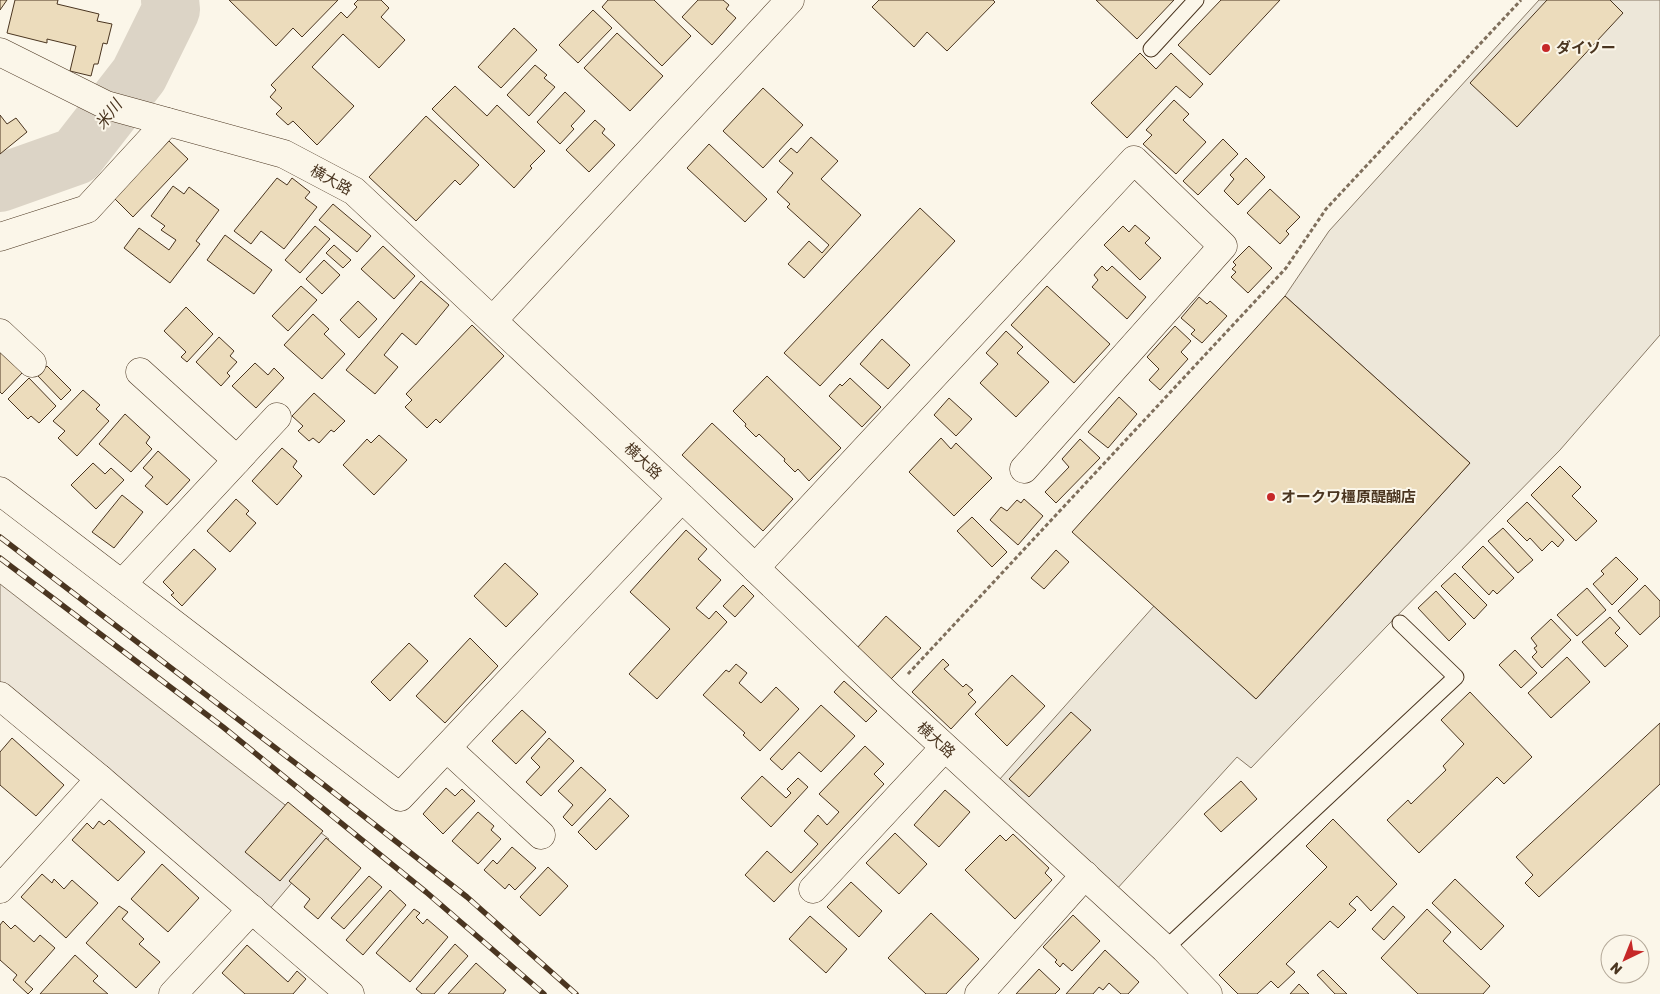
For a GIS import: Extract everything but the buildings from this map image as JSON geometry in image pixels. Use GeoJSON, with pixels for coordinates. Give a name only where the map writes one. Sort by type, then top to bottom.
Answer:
{"type":"FeatureCollection","features":[{"type":"Feature","properties":{"kind":"street"},"geometry":{"type":"LineString","coordinates":[[493,320],[790,0]]}},
{"type":"Feature","properties":{"kind":"street","name":"横大路"},"geometry":{"type":"LineString","coordinates":[[0,52],[106,105],[284,154],[354,191],[682,498],[944,748],[1165,949],[1208,994]]}},
{"type":"Feature","properties":{"kind":"street"},"geometry":{"type":"LineString","coordinates":[[0,237],[87,209],[161,121]]}},
{"type":"Feature","properties":{"kind":"street"},"geometry":{"type":"LineString","coordinates":[[755,568],[1134,160],[1223,246],[1024,469]]}},
{"type":"Feature","properties":{"kind":"street"},"geometry":{"type":"LineString","coordinates":[[0,333],[32,363]]}},
{"type":"Feature","properties":{"kind":"street"},"geometry":{"type":"LineString","coordinates":[[140,372],[237,460]]}},
{"type":"Feature","properties":{"kind":"street"},"geometry":{"type":"LineString","coordinates":[[122,584],[277,417]]}},
{"type":"Feature","properties":{"kind":"street"},"geometry":{"type":"LineString","coordinates":[[0,491],[400,797],[682,498]]}},
{"type":"Feature","properties":{"kind":"street"},"geometry":{"type":"LineString","coordinates":[[0,696],[100,779],[350,994]]}},
{"type":"Feature","properties":{"kind":"street"},"geometry":{"type":"LineString","coordinates":[[447,748],[541,835]]}},
{"type":"Feature","properties":{"kind":"street"},"geometry":{"type":"LineString","coordinates":[[814,889],[944,748]]}},
{"type":"Feature","properties":{"kind":"street"},"geometry":{"type":"LineString","coordinates":[[0,889],[100,779]]}},
{"type":"Feature","properties":{"kind":"street"},"geometry":{"type":"LineString","coordinates":[[978,994],[1085,875]]}},
{"type":"Feature","properties":{"kind":"street"},"geometry":{"type":"LineString","coordinates":[[173,994],[252,909]]}},
{"type":"Feature","properties":{"kind":"lane"},"geometry":{"type":"LineString","coordinates":[[1152,49],[1196,0]]}},
{"type":"Feature","properties":{"kind":"lane"},"geometry":{"type":"LineString","coordinates":[[1165,949],[1456,677],[1400,623]]}},
{"type":"Feature","properties":{"kind":"path"},"geometry":{"type":"LineString","coordinates":[[888,695],[1286,268],[1326,209],[1521,0]]}},
{"type":"Feature","properties":{"kind":"shaded area"},"geometry":{"type":"Polygon","coordinates":[[[1539,0],[1660,0],[1660,335],[1560,450],[1251,768],[1237,757],[1116,890],[999,780],[1154,606],[1256,699],[1470,463],[1285,296],[1329,231],[1539,0]]]}},
{"type":"Feature","properties":{"kind":"shaded area"},"geometry":{"type":"Polygon","coordinates":[[[0,584],[329,839],[268,911],[0,686],[0,584]]]}},
{"type":"Feature","properties":{"kind":"waterway","name":"米川"},"geometry":{"type":"LineString","coordinates":[[0,183],[76,156],[139,75],[171,10],[170,0]]}},
{"type":"Feature","properties":{"kind":"railway"},"geometry":{"type":"LineString","coordinates":[[0,537],[467,897],[576,994]]}},
{"type":"Feature","properties":{"kind":"railway"},"geometry":{"type":"LineString","coordinates":[[0,558],[223,727],[426,892],[544,994]]}},
{"type":"Feature","properties":{"kind":"place","name":"ダイソー"},"geometry":{"type":"Point","coordinates":[1546,48]}},
{"type":"Feature","properties":{"kind":"place","name":"オークワ橿原醍醐店"},"geometry":{"type":"Point","coordinates":[1271,497]}}]}
